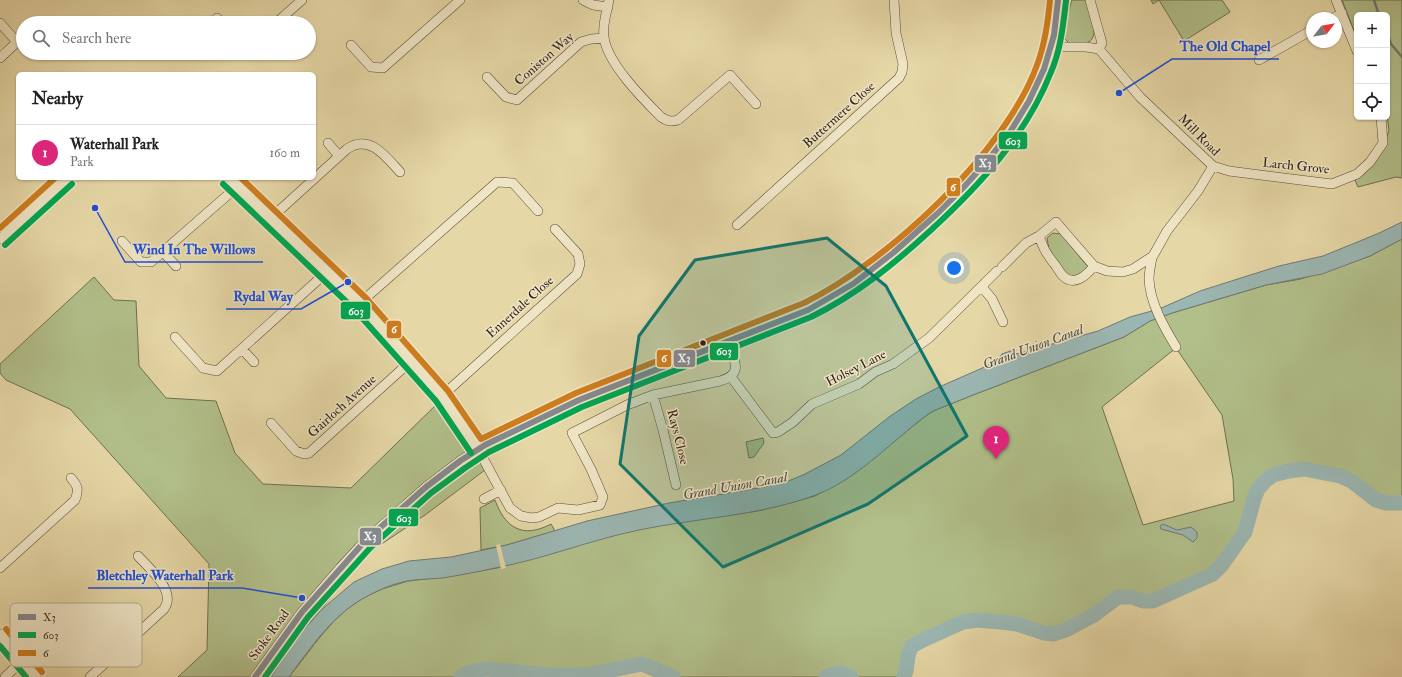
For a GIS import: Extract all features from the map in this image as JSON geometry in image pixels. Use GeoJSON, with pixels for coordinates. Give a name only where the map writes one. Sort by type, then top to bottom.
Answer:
{"type":"FeatureCollection","features":[{"type":"Feature","properties":{"kind":"street"},"geometry":{"type":"LineString","coordinates":[[284,16],[302,0]]}},
{"type":"Feature","properties":{"kind":"street"},"geometry":{"type":"LineString","coordinates":[[351,45],[371,67],[383,68],[460,0]]}},
{"type":"Feature","properties":{"kind":"street"},"geometry":{"type":"LineString","coordinates":[[583,0],[593,5],[609,3],[604,28],[604,38],[612,59],[619,70],[659,115],[668,121],[675,121],[682,118],[730,75],[756,104]]}},
{"type":"Feature","properties":{"kind":"street","name":"Buttermere Close"},"geometry":{"type":"LineString","coordinates":[[737,225],[899,78],[902,72],[902,64],[896,33],[894,0]]}},
{"type":"Feature","properties":{"kind":"street","name":"Stoke Road"},"geometry":{"type":"LineString","coordinates":[[255,677],[302,612],[360,547],[426,487],[478,449],[548,414],[663,366],[808,310],[831,298],[873,269],[927,223],[970,179],[1012,129],[1037,86],[1051,47],[1058,0]]}},
{"type":"Feature","properties":{"kind":"street"},"geometry":{"type":"LineString","coordinates":[[1051,47],[1086,47],[1099,49],[1102,43],[1090,0]]}},
{"type":"Feature","properties":{"kind":"street"},"geometry":{"type":"LineString","coordinates":[[1336,0],[1342,12]]}},
{"type":"Feature","properties":{"kind":"street"},"geometry":{"type":"LineString","coordinates":[[1342,13],[1356,48]]}},
{"type":"Feature","properties":{"kind":"street"},"geometry":{"type":"LineString","coordinates":[[0,23],[16,41]]}},
{"type":"Feature","properties":{"kind":"street"},"geometry":{"type":"LineString","coordinates":[[1259,60],[1306,33]]}},
{"type":"Feature","properties":{"kind":"street","name":"Coniston Way"},"geometry":{"type":"LineString","coordinates":[[487,77],[506,97],[517,100],[582,42],[591,39],[604,38]]}},
{"type":"Feature","properties":{"kind":"street"},"geometry":{"type":"LineString","coordinates":[[0,58],[16,43]]}},
{"type":"Feature","properties":{"kind":"street","name":"Mill Road"},"geometry":{"type":"LineString","coordinates":[[1094,266],[1106,271],[1123,272],[1133,269],[1152,257],[1167,231],[1198,191],[1213,166],[1140,97],[1099,49]]}},
{"type":"Feature","properties":{"kind":"street","name":"Larch Grove"},"geometry":{"type":"LineString","coordinates":[[1213,166],[1230,171],[1332,184],[1357,174],[1370,162],[1383,143],[1381,120]]}},
{"type":"Feature","properties":{"kind":"street"},"geometry":{"type":"LineString","coordinates":[[328,143],[339,156]]}},
{"type":"Feature","properties":{"kind":"street"},"geometry":{"type":"LineString","coordinates":[[316,177],[352,146],[364,145],[372,146],[381,151],[400,172]]}},
{"type":"Feature","properties":{"kind":"street"},"geometry":{"type":"LineString","coordinates":[[0,239],[65,180]]}},
{"type":"Feature","properties":{"kind":"street"},"geometry":{"type":"LineString","coordinates":[[230,180],[328,271],[360,303],[411,360],[442,396],[478,449],[510,508],[524,518],[539,517],[558,508],[578,510],[600,505],[603,497],[591,469],[572,433],[627,405],[653,395],[720,381],[731,377],[734,373],[736,365],[727,342]]}},
{"type":"Feature","properties":{"kind":"street"},"geometry":{"type":"LineString","coordinates":[[271,218],[313,180]]}},
{"type":"Feature","properties":{"kind":"street"},"geometry":{"type":"LineString","coordinates":[[360,303],[497,182],[513,183],[538,210]]}},
{"type":"Feature","properties":{"kind":"street"},"geometry":{"type":"LineString","coordinates":[[122,241],[141,262],[151,262],[238,186]]}},
{"type":"Feature","properties":{"kind":"street"},"geometry":{"type":"LineString","coordinates":[[1056,222],[1094,266],[1090,272],[1080,279],[1071,280],[1064,277],[1044,251],[1039,236],[1056,222]]}},
{"type":"Feature","properties":{"kind":"street","name":"Ennerdale Close"},"geometry":{"type":"LineString","coordinates":[[442,396],[577,274],[580,264],[578,254],[555,229]]}},
{"type":"Feature","properties":{"kind":"street","name":"Holsey Lane"},"geometry":{"type":"LineString","coordinates":[[731,377],[773,433],[778,432],[793,422],[812,404],[859,384],[875,372],[893,364],[929,338],[1026,243],[1039,236]]}},
{"type":"Feature","properties":{"kind":"street"},"geometry":{"type":"LineString","coordinates":[[163,252],[176,266]]}},
{"type":"Feature","properties":{"kind":"street"},"geometry":{"type":"LineString","coordinates":[[1152,257],[1149,278],[1151,294],[1162,324],[1176,347]]}},
{"type":"Feature","properties":{"kind":"street"},"geometry":{"type":"LineString","coordinates":[[175,337],[203,368],[217,371],[328,271]]}},
{"type":"Feature","properties":{"kind":"street"},"geometry":{"type":"LineString","coordinates":[[982,286],[992,299],[1003,322]]}},
{"type":"Feature","properties":{"kind":"street"},"geometry":{"type":"LineString","coordinates":[[242,349],[254,362]]}},
{"type":"Feature","properties":{"kind":"street","name":"Gairloch Avenue"},"geometry":{"type":"LineString","coordinates":[[271,423],[296,451],[304,454],[309,453],[411,360]]}},
{"type":"Feature","properties":{"kind":"street","name":"Rays Close"},"geometry":{"type":"LineString","coordinates":[[653,395],[676,485]]}},
{"type":"Feature","properties":{"kind":"street"},"geometry":{"type":"LineString","coordinates":[[0,568],[75,500],[78,493],[77,485],[71,478]]}},
{"type":"Feature","properties":{"kind":"street"},"geometry":{"type":"LineString","coordinates":[[484,499],[501,490]]}},
{"type":"Feature","properties":{"kind":"street"},"geometry":{"type":"LineString","coordinates":[[138,556],[164,585],[167,594],[164,609],[142,629]]}},
{"type":"Feature","properties":{"kind":"street"},"geometry":{"type":"LineString","coordinates":[[0,634],[10,646]]}},
{"type":"Feature","properties":{"kind":"street"},"geometry":{"type":"LineString","coordinates":[[5,677],[16,667]]}},
{"type":"Feature","properties":{"kind":"street"},"geometry":{"type":"LineString","coordinates":[[27,667],[36,677]]}},
{"type":"Feature","properties":{"kind":"street"},"geometry":{"type":"LineString","coordinates":[[90,677],[101,667]]}},
{"type":"Feature","properties":{"kind":"highlighted area"},"geometry":{"type":"Polygon","coordinates":[[[827,238],[886,286],[967,436],[868,504],[723,567],[620,464],[639,336],[695,260],[827,238]]]}},
{"type":"Feature","properties":{"kind":"green space"},"geometry":{"type":"Polygon","coordinates":[[[1072,0],[1086,0],[1092,17],[1094,31],[1093,36],[1090,41],[1085,43],[1069,43],[1063,37],[1066,19],[1072,0]]]}},
{"type":"Feature","properties":{"kind":"green space"},"geometry":{"type":"Polygon","coordinates":[[[1151,0],[1159,0],[1153,4],[1151,0]]]}},
{"type":"Feature","properties":{"kind":"green space"},"geometry":{"type":"Polygon","coordinates":[[[1159,0],[1222,0],[1230,12],[1184,41],[1159,0]]]}},
{"type":"Feature","properties":{"kind":"green space"},"geometry":{"type":"Polygon","coordinates":[[[1342,0],[1402,0],[1402,178],[1396,177],[1358,187],[1355,180],[1375,163],[1389,131],[1388,120],[1390,120],[1390,12],[1354,12],[1354,30],[1342,0]]]}},
{"type":"Feature","properties":{"kind":"green space"},"geometry":{"type":"Polygon","coordinates":[[[1053,233],[1061,234],[1088,267],[1078,276],[1066,275],[1049,249],[1047,238],[1053,233]]]}},
{"type":"Feature","properties":{"kind":"green space"},"geometry":{"type":"Polygon","coordinates":[[[1402,239],[1402,503],[1386,503],[1376,500],[1353,482],[1340,476],[1304,469],[1273,475],[1258,489],[1245,532],[1221,566],[1213,574],[1153,601],[1143,601],[1132,597],[1118,597],[1094,615],[1068,629],[1054,634],[1044,633],[1017,624],[978,620],[963,622],[911,647],[904,677],[851,677],[839,673],[826,677],[673,677],[642,664],[586,675],[548,675],[486,669],[470,672],[461,677],[289,677],[334,621],[347,609],[363,598],[382,589],[408,581],[497,568],[616,534],[662,525],[758,511],[815,496],[853,474],[933,411],[1124,337],[1150,321],[1172,313],[1266,285],[1301,279],[1370,256],[1402,239]],[[1176,348],[1102,407],[1143,525],[1234,501],[1233,479],[1222,415],[1176,348]]]}},
{"type":"Feature","properties":{"kind":"green space"},"geometry":{"type":"Polygon","coordinates":[[[94,277],[114,300],[136,301],[139,366],[166,398],[216,401],[235,453],[263,484],[351,488],[440,401],[485,470],[425,515],[377,547],[353,569],[296,639],[271,677],[178,677],[207,650],[209,564],[70,409],[6,380],[0,373],[0,364],[94,277]]]}},
{"type":"Feature","properties":{"kind":"green space"},"geometry":{"type":"Polygon","coordinates":[[[763,438],[764,443],[754,457],[749,458],[746,442],[763,438]]]}},
{"type":"Feature","properties":{"kind":"green space"},"geometry":{"type":"Polygon","coordinates":[[[495,500],[504,518],[516,528],[532,531],[551,524],[555,531],[507,545],[481,550],[480,508],[495,500]]]}},
{"type":"Feature","properties":{"kind":"water"},"geometry":{"type":"Polygon","coordinates":[[[1402,222],[1402,239],[1370,256],[1322,274],[1266,285],[1172,313],[1150,321],[1124,337],[933,411],[857,472],[813,496],[770,508],[639,530],[531,560],[443,578],[407,581],[375,592],[342,613],[323,633],[289,677],[271,677],[296,639],[321,610],[354,582],[382,569],[409,561],[451,557],[507,545],[587,521],[669,503],[786,482],[841,455],[889,417],[916,399],[939,387],[996,362],[1002,354],[1013,350],[1017,354],[1098,331],[1130,317],[1159,309],[1200,291],[1279,266],[1323,256],[1402,222]]]}},
{"type":"Feature","properties":{"kind":"water"},"geometry":{"type":"Polygon","coordinates":[[[1163,524],[1177,530],[1191,527],[1197,532],[1197,538],[1193,542],[1183,535],[1161,529],[1160,526],[1163,524]]]}},
{"type":"Feature","properties":{"kind":"pier"},"geometry":{"type":"Polygon","coordinates":[[[500,544],[506,568],[501,569],[496,545],[500,544]]]}},
{"type":"Feature","properties":{"kind":"waterway"},"geometry":{"type":"LineString","coordinates":[[1374,0],[1378,12]]}},
{"type":"Feature","properties":{"kind":"waterway"},"geometry":{"type":"LineString","coordinates":[[1390,41],[1402,57]]}},
{"type":"Feature","properties":{"kind":"waterway"},"geometry":{"type":"LineString","coordinates":[[904,677],[911,647],[963,622],[978,620],[1017,624],[1044,633],[1054,634],[1068,629],[1094,615],[1118,597],[1132,597],[1143,601],[1153,601],[1213,574],[1221,566],[1245,532],[1258,489],[1273,475],[1304,469],[1340,476],[1353,482],[1376,500],[1386,503],[1402,503]]}},
{"type":"Feature","properties":{"kind":"waterway"},"geometry":{"type":"LineString","coordinates":[[461,677],[470,672],[486,669],[548,675],[586,675],[642,664],[673,677]]}},
{"type":"Feature","properties":{"kind":"waterway"},"geometry":{"type":"LineString","coordinates":[[826,677],[839,673],[851,677]]}},
{"type":"Feature","properties":{"kind":"transit line","name":"6"},"geometry":{"type":"LineString","coordinates":[[243,180],[366,298],[448,391],[481,439],[576,393],[804,303],[836,285],[871,261],[906,233],[940,202],[971,168],[999,133],[1021,99],[1037,65],[1046,33],[1050,0]]}},
{"type":"Feature","properties":{"kind":"transit line","name":"X3"},"geometry":{"type":"LineString","coordinates":[[255,677],[302,612],[365,541],[426,487],[460,461],[485,445],[579,400],[808,310],[853,284],[893,253],[938,213],[963,188],[1010,132],[1029,101],[1044,69],[1054,35],[1058,0]]}},
{"type":"Feature","properties":{"kind":"transit line","name":"603"},"geometry":{"type":"LineString","coordinates":[[265,677],[308,617],[371,547],[431,493],[489,452],[582,407],[811,317],[859,289],[903,255],[949,213],[984,177],[1029,117],[1041,95],[1057,55],[1066,1]]}},
{"type":"Feature","properties":{"kind":"transit line","name":"6"},"geometry":{"type":"LineString","coordinates":[[0,228],[53,180]]}},
{"type":"Feature","properties":{"kind":"transit line","name":"603"},"geometry":{"type":"LineString","coordinates":[[5,245],[72,184]]}},
{"type":"Feature","properties":{"kind":"transit line","name":"603"},"geometry":{"type":"LineString","coordinates":[[223,184],[354,309],[436,401],[471,453]]}},
{"type":"Feature","properties":{"kind":"transit line","name":"6"},"geometry":{"type":"LineString","coordinates":[[6,629],[10,634]]}},
{"type":"Feature","properties":{"kind":"transit line","name":"603"},"geometry":{"type":"LineString","coordinates":[[0,646],[10,658]]}},
{"type":"Feature","properties":{"kind":"transit line","name":"603"},"geometry":{"type":"LineString","coordinates":[[18,667],[26,677]]}},
{"type":"Feature","properties":{"kind":"transit line","name":"6"},"geometry":{"type":"LineString","coordinates":[[38,667],[42,672]]}},
{"type":"Feature","properties":{"kind":"place","name":"The Old Chapel"},"geometry":{"type":"Point","coordinates":[1119,93]}},
{"type":"Feature","properties":{"kind":"place","name":"Wind In The Willows"},"geometry":{"type":"Point","coordinates":[95,208]}},
{"type":"Feature","properties":{"kind":"place","name":"Rydal Way"},"geometry":{"type":"Point","coordinates":[348,282]}},
{"type":"Feature","properties":{"kind":"place","name":"Waterhall Park"},"geometry":{"type":"Point","coordinates":[996,459]}},
{"type":"Feature","properties":{"kind":"place","name":"Bletchley Waterhall Park"},"geometry":{"type":"Point","coordinates":[302,598]}},
{"type":"Feature","properties":{"kind":"water label","name":"Grand Union Canal"},"geometry":{"type":"Point","coordinates":[1033,347]}},
{"type":"Feature","properties":{"kind":"water label","name":"Grand Union Canal"},"geometry":{"type":"Point","coordinates":[735,486]}}]}
